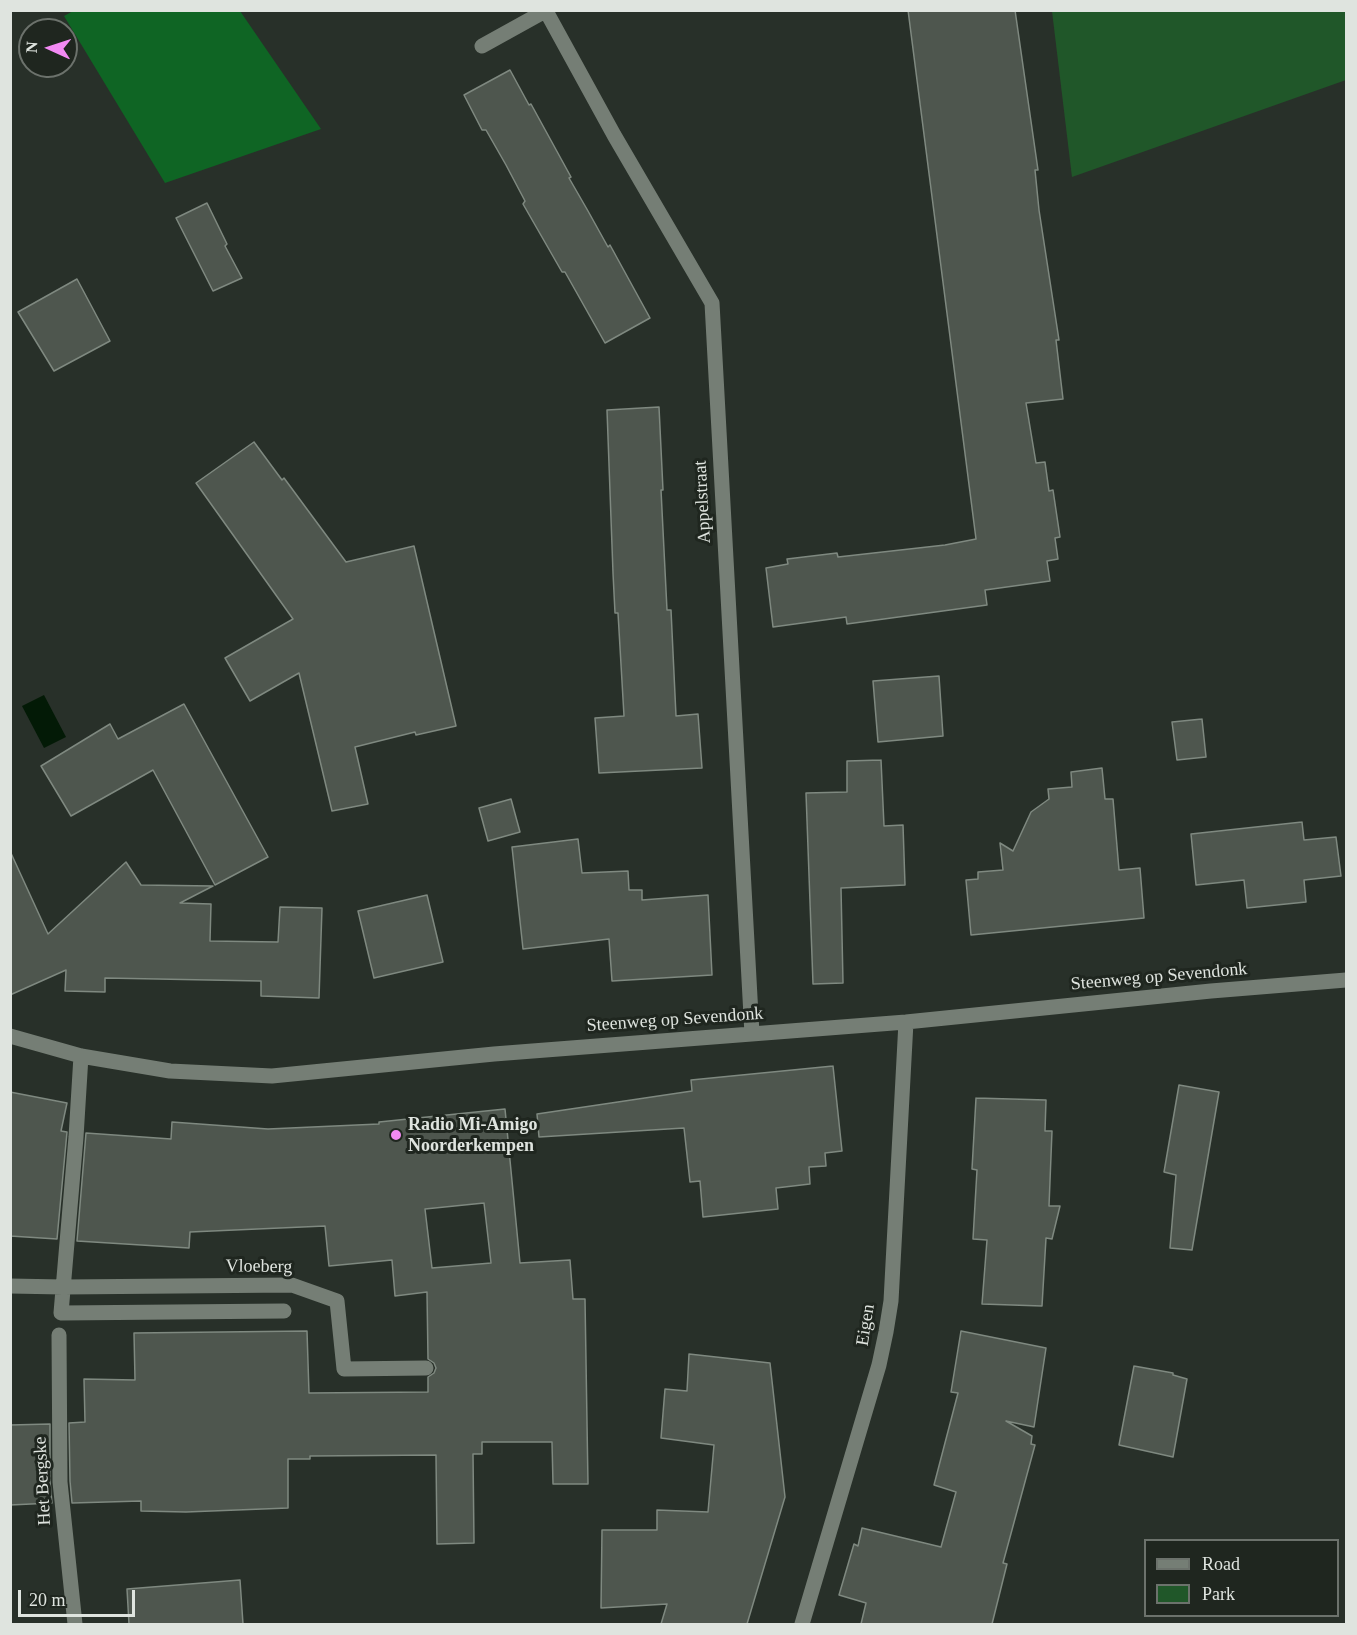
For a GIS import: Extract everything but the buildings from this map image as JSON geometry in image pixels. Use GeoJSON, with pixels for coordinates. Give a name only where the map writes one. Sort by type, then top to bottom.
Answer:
{"type":"FeatureCollection","features":[{"type":"Feature","properties":{"kind":"street"},"geometry":{"type":"LineString","coordinates":[[482,46],[547,11]]}},
{"type":"Feature","properties":{"kind":"street","name":"Appelstraat"},"geometry":{"type":"LineString","coordinates":[[547,11],[614,135],[712,303],[752,1034]]}},
{"type":"Feature","properties":{"kind":"street","name":"Steenweg op Sevendonk"},"geometry":{"type":"LineString","coordinates":[[10,1036],[81,1056],[170,1071],[272,1076],[494,1054],[906,1022],[1211,991],[1347,980]]}},
{"type":"Feature","properties":{"kind":"street","name":"Eigen"},"geometry":{"type":"LineString","coordinates":[[802,1624],[879,1365],[886,1332],[891,1301],[906,1022]]}},
{"type":"Feature","properties":{"kind":"street"},"geometry":{"type":"LineString","coordinates":[[81,1056],[61,1312],[284,1311]]}},
{"type":"Feature","properties":{"kind":"street","name":"Vloeberg"},"geometry":{"type":"LineString","coordinates":[[10,1286],[292,1285],[337,1301],[344,1369],[426,1368]]}},
{"type":"Feature","properties":{"kind":"street","name":"Het Bergske"},"geometry":{"type":"LineString","coordinates":[[59,1335],[60,1482],[75,1624]]}},
{"type":"Feature","properties":{"kind":"green space"},"geometry":{"type":"Polygon","coordinates":[[[75,10],[240,11],[321,129],[165,183],[78,39],[78,18],[65,18],[64,16],[75,10]]]}},
{"type":"Feature","properties":{"kind":"green space"},"geometry":{"type":"Polygon","coordinates":[[[1052,11],[1346,11],[1346,80],[1072,177],[1052,11]]]}},
{"type":"Feature","properties":{"kind":"shaded area"},"geometry":{"type":"Polygon","coordinates":[[[44,695],[66,737],[44,748],[22,706],[44,695]]]}},
{"type":"Feature","properties":{"kind":"place","name":"Radio Mi-Amigo Noorderkempen"},"geometry":{"type":"Point","coordinates":[396,1135]}}]}
